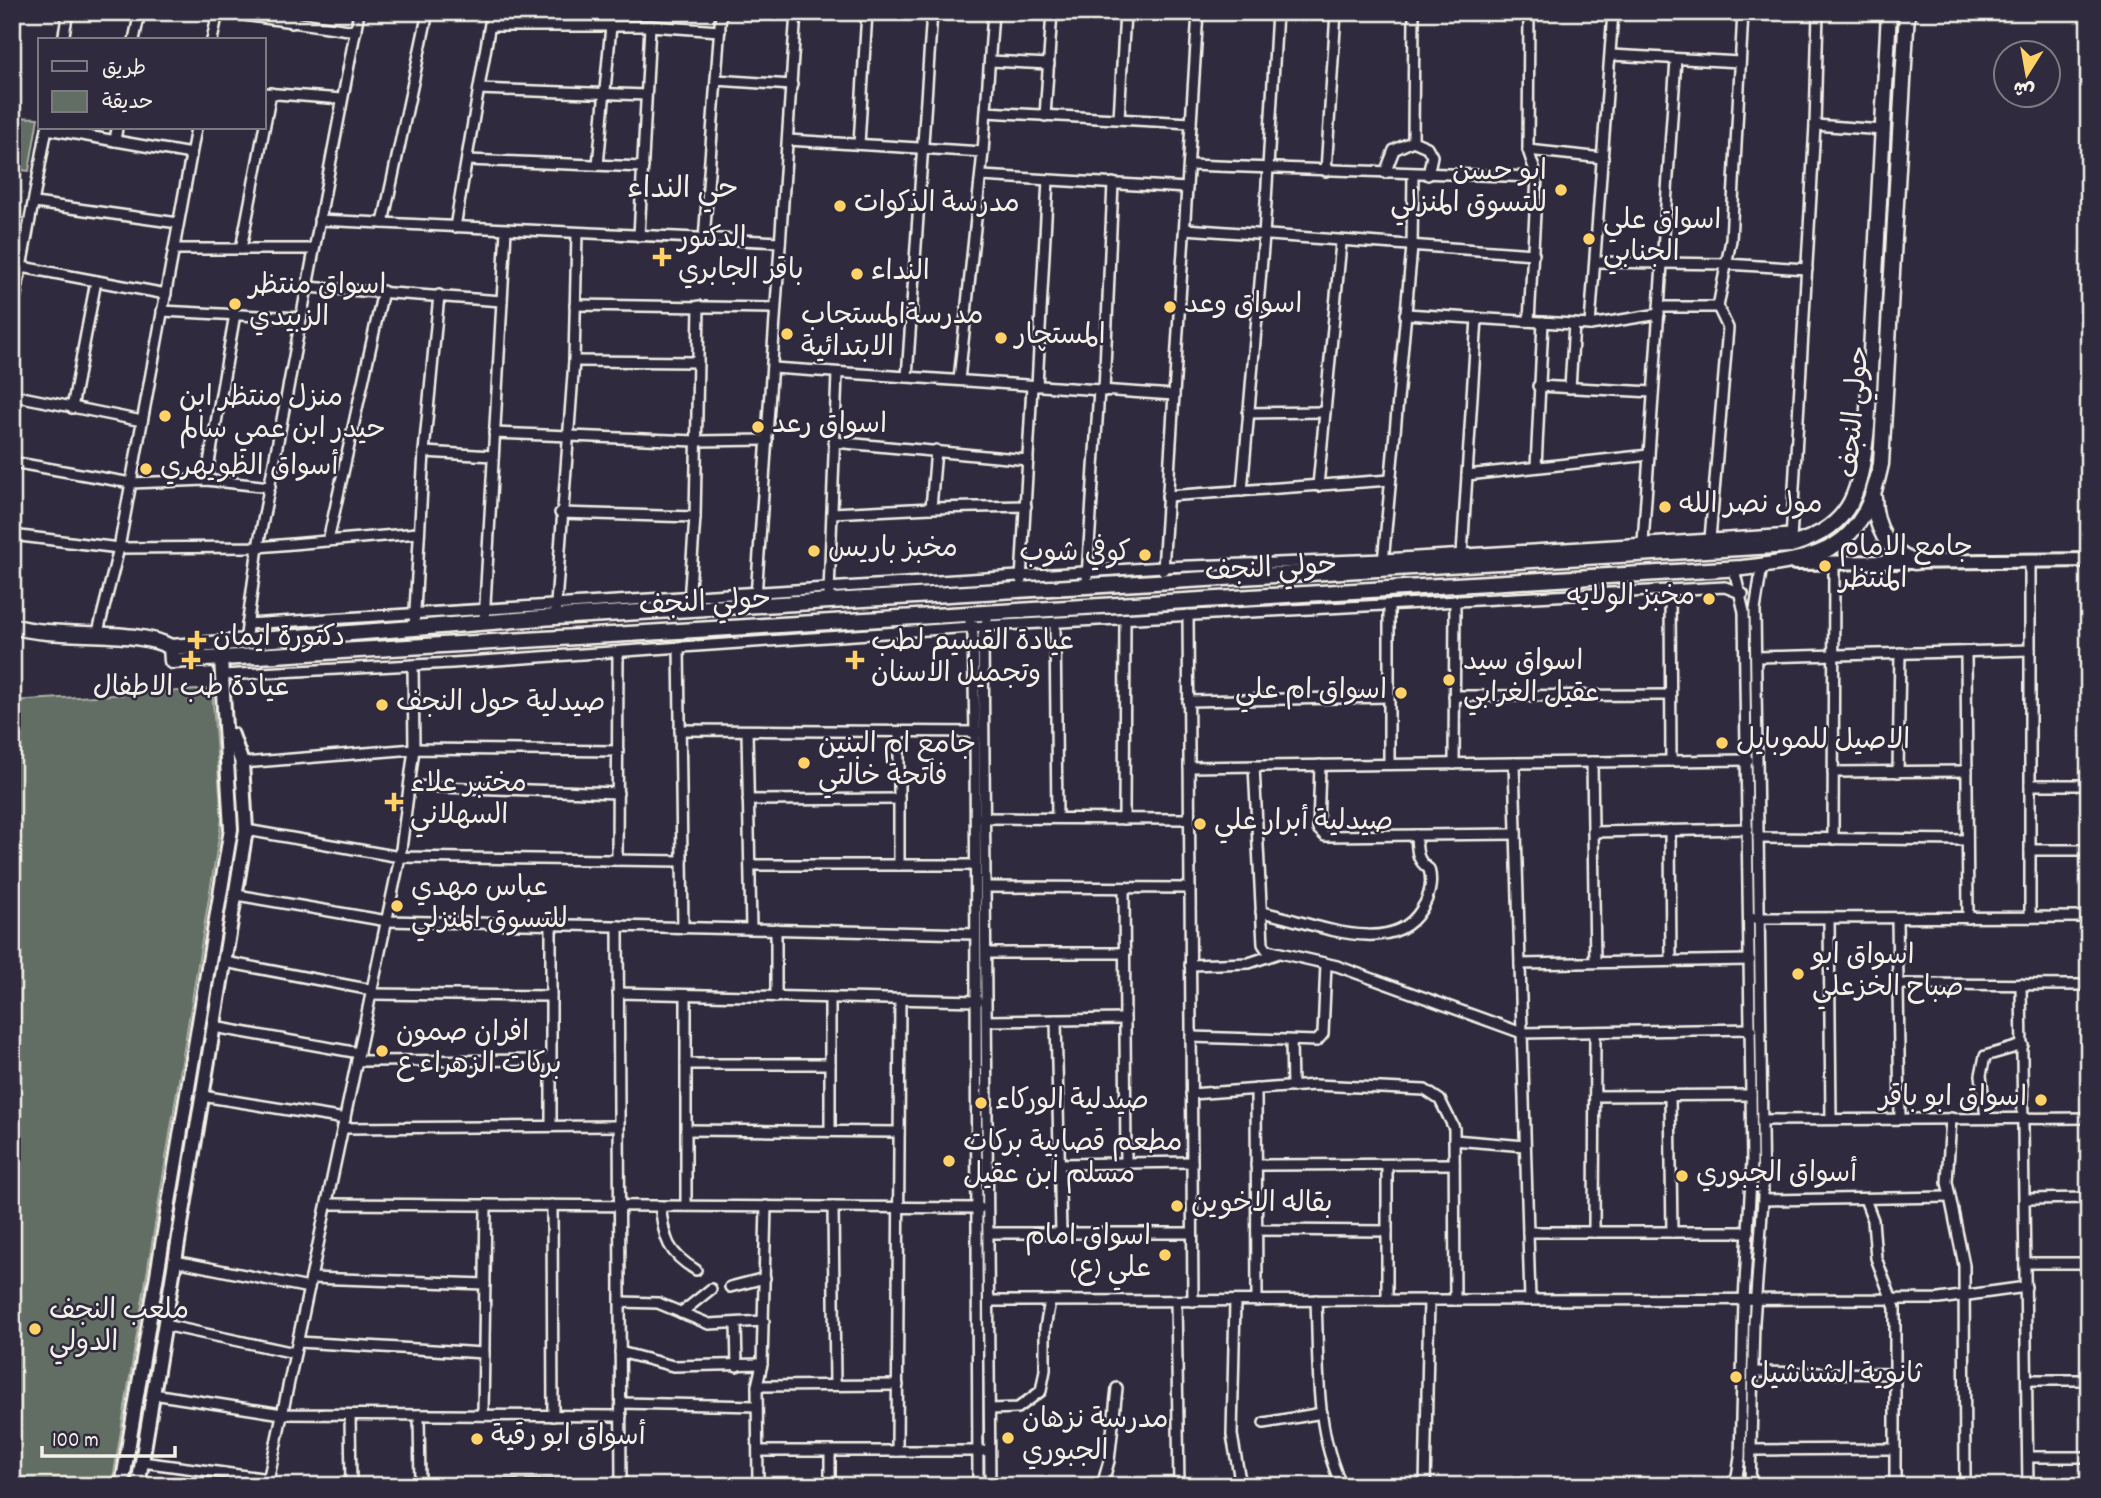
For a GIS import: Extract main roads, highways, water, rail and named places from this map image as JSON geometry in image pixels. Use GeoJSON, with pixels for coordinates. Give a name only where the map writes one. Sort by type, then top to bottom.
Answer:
{"type":"FeatureCollection","features":[{"type":"Feature","properties":{"kind":"main road","name":"حولي النجف"},"geometry":{"type":"LineString","coordinates":[[171,654],[245,642],[414,628],[484,615],[1087,580],[1162,582],[1262,577],[1307,568],[1816,537],[1834,525],[1847,511],[1861,480],[1867,427],[1889,12]]}},
{"type":"Feature","properties":{"kind":"main road","name":"حولي النجف"},"geometry":{"type":"LineString","coordinates":[[12,626],[39,632],[153,640],[171,654],[221,659],[968,621],[993,612],[1734,569],[1787,563],[1829,550],[1848,536],[1874,496],[1881,464],[1907,12]]}},
{"type":"Feature","properties":{"kind":"main road"},"geometry":{"type":"LineString","coordinates":[[1878,194],[1888,200],[1898,195]]}},
{"type":"Feature","properties":{"kind":"main road"},"geometry":{"type":"LineString","coordinates":[[1877,221],[1884,215],[1895,221]]}},
{"type":"Feature","properties":{"kind":"main road"},"geometry":{"type":"LineString","coordinates":[[1874,496],[1878,524],[1887,540],[1899,554],[1915,562]]}},
{"type":"Feature","properties":{"kind":"main road"},"geometry":{"type":"LineString","coordinates":[[1261,597],[1256,587],[1262,577]]}},
{"type":"Feature","properties":{"kind":"main road"},"geometry":{"type":"LineString","coordinates":[[1222,579],[1226,587],[1224,599]]}},
{"type":"Feature","properties":{"kind":"place","name":"ابو حسن للتسوق المنزلي"},"geometry":{"type":"Point","coordinates":[1561,190]}},
{"type":"Feature","properties":{"kind":"place","name":"مدرسة الذكوات"},"geometry":{"type":"Point","coordinates":[840,206]}},
{"type":"Feature","properties":{"kind":"place","name":"اسواق علي الجنابي"},"geometry":{"type":"Point","coordinates":[1589,239]}},
{"type":"Feature","properties":{"kind":"place","name":"الدكتور باقر الجابري"},"geometry":{"type":"Point","coordinates":[662,257]}},
{"type":"Feature","properties":{"kind":"place","name":"النداء"},"geometry":{"type":"Point","coordinates":[857,274]}},
{"type":"Feature","properties":{"kind":"place","name":"اسواق منتظر الزبيدي"},"geometry":{"type":"Point","coordinates":[235,304]}},
{"type":"Feature","properties":{"kind":"place","name":"اسواق وعد"},"geometry":{"type":"Point","coordinates":[1170,307]}},
{"type":"Feature","properties":{"kind":"place","name":"مدرسةالمستجاب الابتدائية"},"geometry":{"type":"Point","coordinates":[787,334]}},
{"type":"Feature","properties":{"kind":"place","name":"المستچار"},"geometry":{"type":"Point","coordinates":[1001,338]}},
{"type":"Feature","properties":{"kind":"place","name":"منزل منتظر ابن حيدر ابن عمي سالم"},"geometry":{"type":"Point","coordinates":[165,416]}},
{"type":"Feature","properties":{"kind":"place","name":"اسواق رعد"},"geometry":{"type":"Point","coordinates":[758,427]}},
{"type":"Feature","properties":{"kind":"place","name":"أسواق الظويهري"},"geometry":{"type":"Point","coordinates":[146,469]}},
{"type":"Feature","properties":{"kind":"place","name":"مول نصر الله"},"geometry":{"type":"Point","coordinates":[1665,507]}},
{"type":"Feature","properties":{"kind":"place","name":"مخبز باريس"},"geometry":{"type":"Point","coordinates":[814,551]}},
{"type":"Feature","properties":{"kind":"place","name":"كوفي شوب"},"geometry":{"type":"Point","coordinates":[1145,555]}},
{"type":"Feature","properties":{"kind":"place","name":"جامع الامام المنتظر"},"geometry":{"type":"Point","coordinates":[1825,566]}},
{"type":"Feature","properties":{"kind":"place","name":"مخبز الولايه"},"geometry":{"type":"Point","coordinates":[1709,599]}},
{"type":"Feature","properties":{"kind":"place","name":"دكتورة ايمان"},"geometry":{"type":"Point","coordinates":[197,640]}},
{"type":"Feature","properties":{"kind":"place","name":"عيادة طب الاطفال"},"geometry":{"type":"Point","coordinates":[191,660]}},
{"type":"Feature","properties":{"kind":"place","name":"عيادة القسيم لطب وتجميل الاسنان"},"geometry":{"type":"Point","coordinates":[855,660]}},
{"type":"Feature","properties":{"kind":"place","name":"اسواق سيد عقيل الغرابي"},"geometry":{"type":"Point","coordinates":[1449,680]}},
{"type":"Feature","properties":{"kind":"place","name":"اسواق ام علي"},"geometry":{"type":"Point","coordinates":[1401,693]}},
{"type":"Feature","properties":{"kind":"place","name":"صيدلية حول النجف"},"geometry":{"type":"Point","coordinates":[382,705]}},
{"type":"Feature","properties":{"kind":"place","name":"الاصيل للموبايل"},"geometry":{"type":"Point","coordinates":[1722,743]}},
{"type":"Feature","properties":{"kind":"place","name":"جامع ام البنين فاتحة خالتي"},"geometry":{"type":"Point","coordinates":[804,763]}},
{"type":"Feature","properties":{"kind":"place","name":"مختبر علاء السهلاني"},"geometry":{"type":"Point","coordinates":[394,802]}},
{"type":"Feature","properties":{"kind":"place","name":"صيدلية أبرار علي"},"geometry":{"type":"Point","coordinates":[1200,824]}},
{"type":"Feature","properties":{"kind":"place","name":"عباس مهدي للتسوق المنزلي"},"geometry":{"type":"Point","coordinates":[397,906]}},
{"type":"Feature","properties":{"kind":"place","name":"اسواق ابو صباح الخزعلي"},"geometry":{"type":"Point","coordinates":[1798,974]}},
{"type":"Feature","properties":{"kind":"place","name":"افران صمون بركات الزهراء ع"},"geometry":{"type":"Point","coordinates":[382,1051]}},
{"type":"Feature","properties":{"kind":"place","name":"اسواق ابو باقر"},"geometry":{"type":"Point","coordinates":[2041,1100]}},
{"type":"Feature","properties":{"kind":"place","name":"صيدلية الوركاء"},"geometry":{"type":"Point","coordinates":[981,1103]}},
{"type":"Feature","properties":{"kind":"place","name":"مطعم قصابية بركات مسلم ابن عقيل"},"geometry":{"type":"Point","coordinates":[949,1161]}},
{"type":"Feature","properties":{"kind":"place","name":"أسواق الجبوري"},"geometry":{"type":"Point","coordinates":[1682,1176]}},
{"type":"Feature","properties":{"kind":"place","name":"بقاله الاخوين"},"geometry":{"type":"Point","coordinates":[1177,1206]}},
{"type":"Feature","properties":{"kind":"place","name":"اسواق امام علي (ع)"},"geometry":{"type":"Point","coordinates":[1165,1255]}},
{"type":"Feature","properties":{"kind":"place","name":"ملعب النجف الدولي"},"geometry":{"type":"Point","coordinates":[35,1329]}},
{"type":"Feature","properties":{"kind":"place","name":"ثانوية الشناشيل"},"geometry":{"type":"Point","coordinates":[1736,1377]}},
{"type":"Feature","properties":{"kind":"place","name":"مدرسة نزهان الجبوري"},"geometry":{"type":"Point","coordinates":[1008,1438]}},
{"type":"Feature","properties":{"kind":"place","name":"أسواق ابو رقية"},"geometry":{"type":"Point","coordinates":[477,1439]}},
{"type":"Feature","properties":{"kind":"district","name":"حي النداء"},"geometry":{"type":"Point","coordinates":[683,191]}}]}
